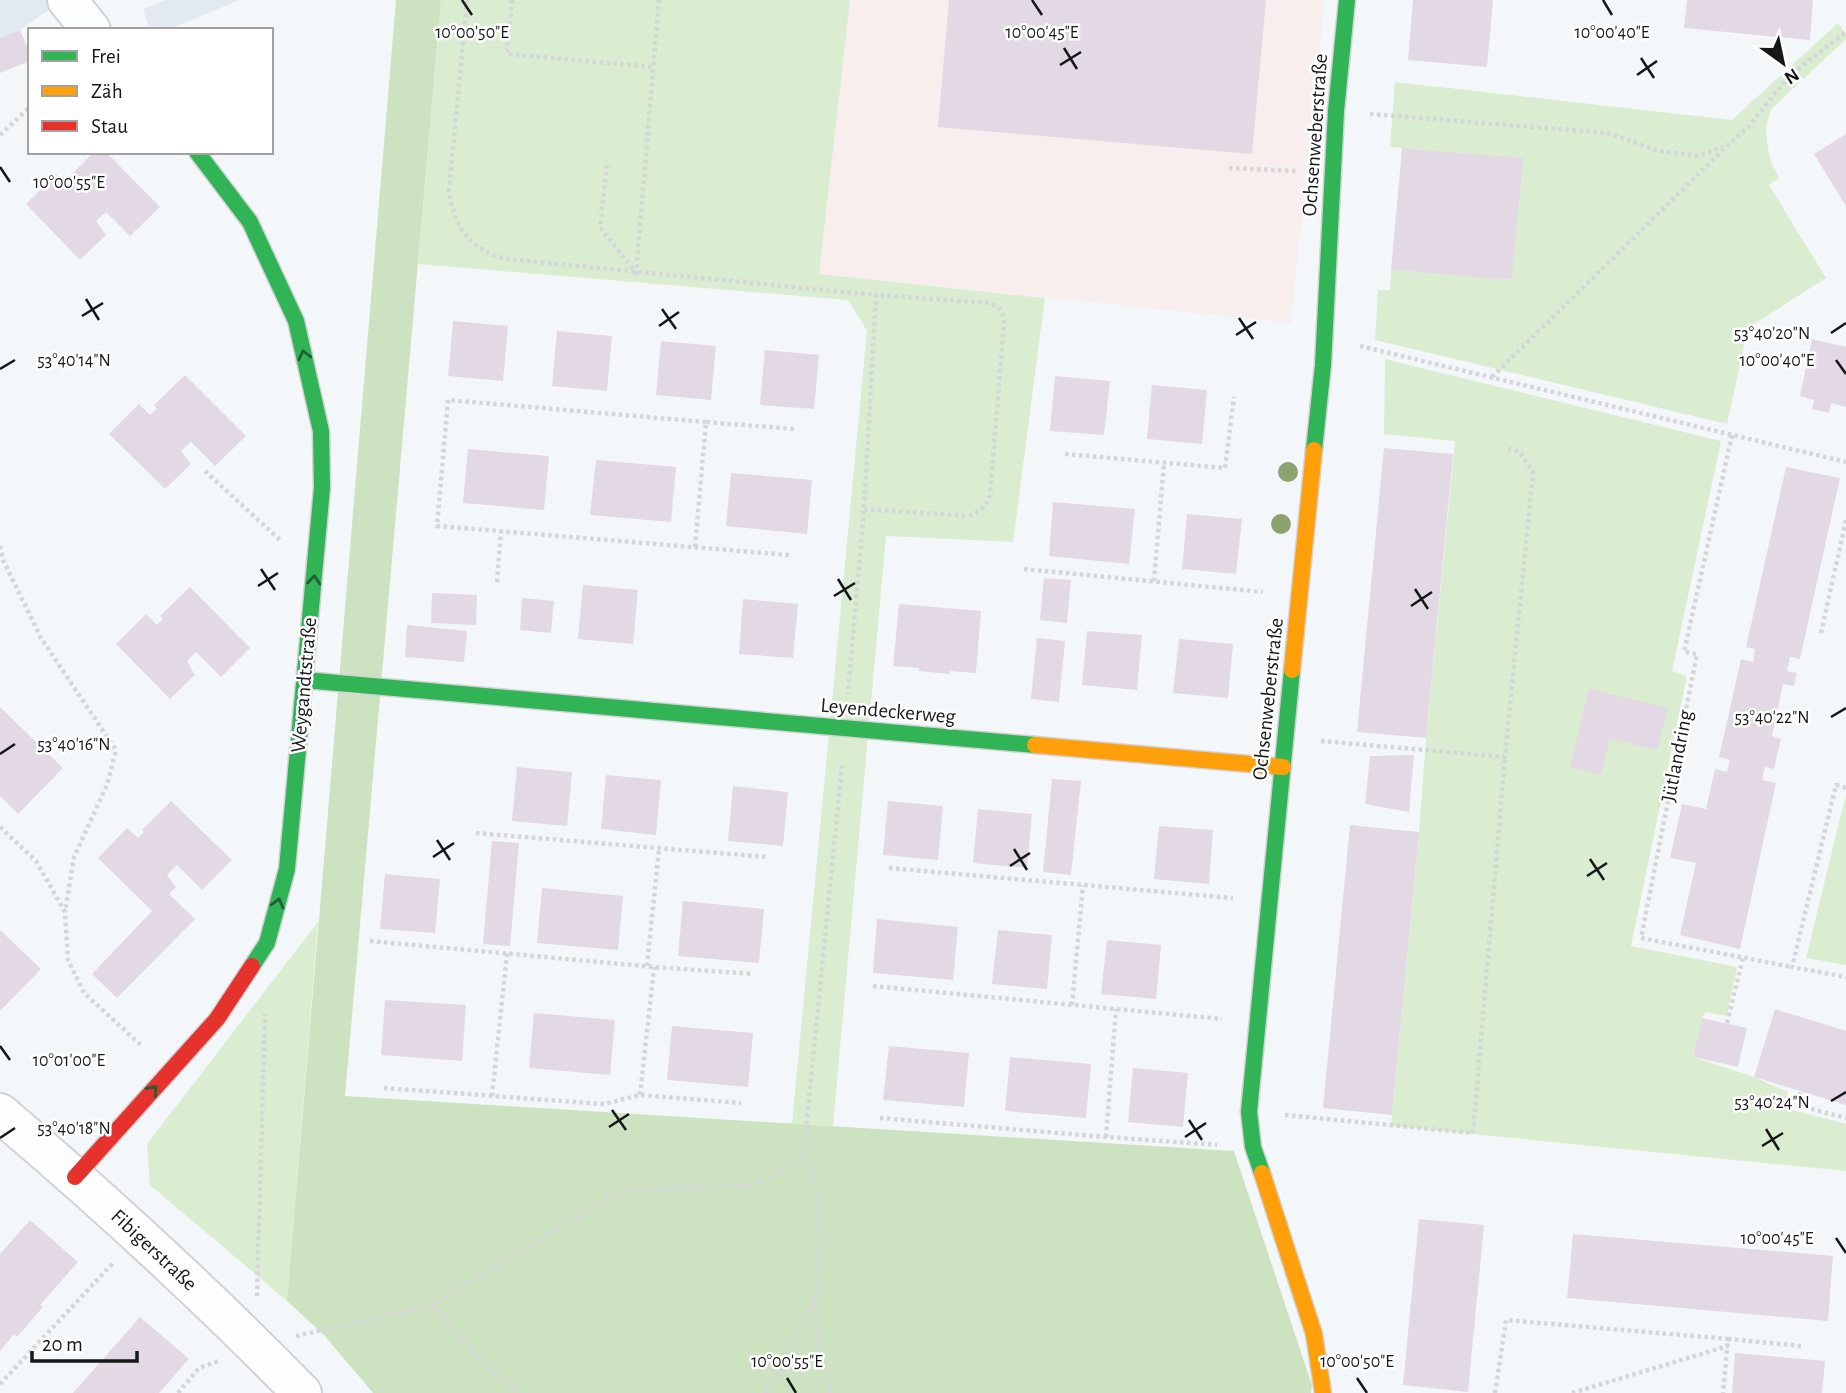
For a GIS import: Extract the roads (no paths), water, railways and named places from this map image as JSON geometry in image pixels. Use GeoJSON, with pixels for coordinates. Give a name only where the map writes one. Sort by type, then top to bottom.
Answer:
{"type":"FeatureCollection","features":[{"type":"Feature","properties":{"kind":"street"},"geometry":{"type":"LineString","coordinates":[[67,0],[89,28]]}},
{"type":"Feature","properties":{"kind":"street","name":"Ochsenweberstraße"},"geometry":{"type":"LineString","coordinates":[[1323,1393],[1314,1334],[1253,1147],[1249,1112],[1325,337],[1336,111],[1348,0]]}},
{"type":"Feature","properties":{"kind":"street","name":"Weygandtstraße"},"geometry":{"type":"LineString","coordinates":[[75,1177],[217,1019],[267,943],[287,869],[322,488],[321,431],[296,321],[250,222],[199,154]]}},
{"type":"Feature","properties":{"kind":"street","name":"Leyendeckerweg"},"geometry":{"type":"LineString","coordinates":[[304,680],[1283,766]]}},
{"type":"Feature","properties":{"kind":"street","name":"Fibigerstraße"},"geometry":{"type":"LineString","coordinates":[[0,1113],[139,1235],[302,1393]]}}]}
